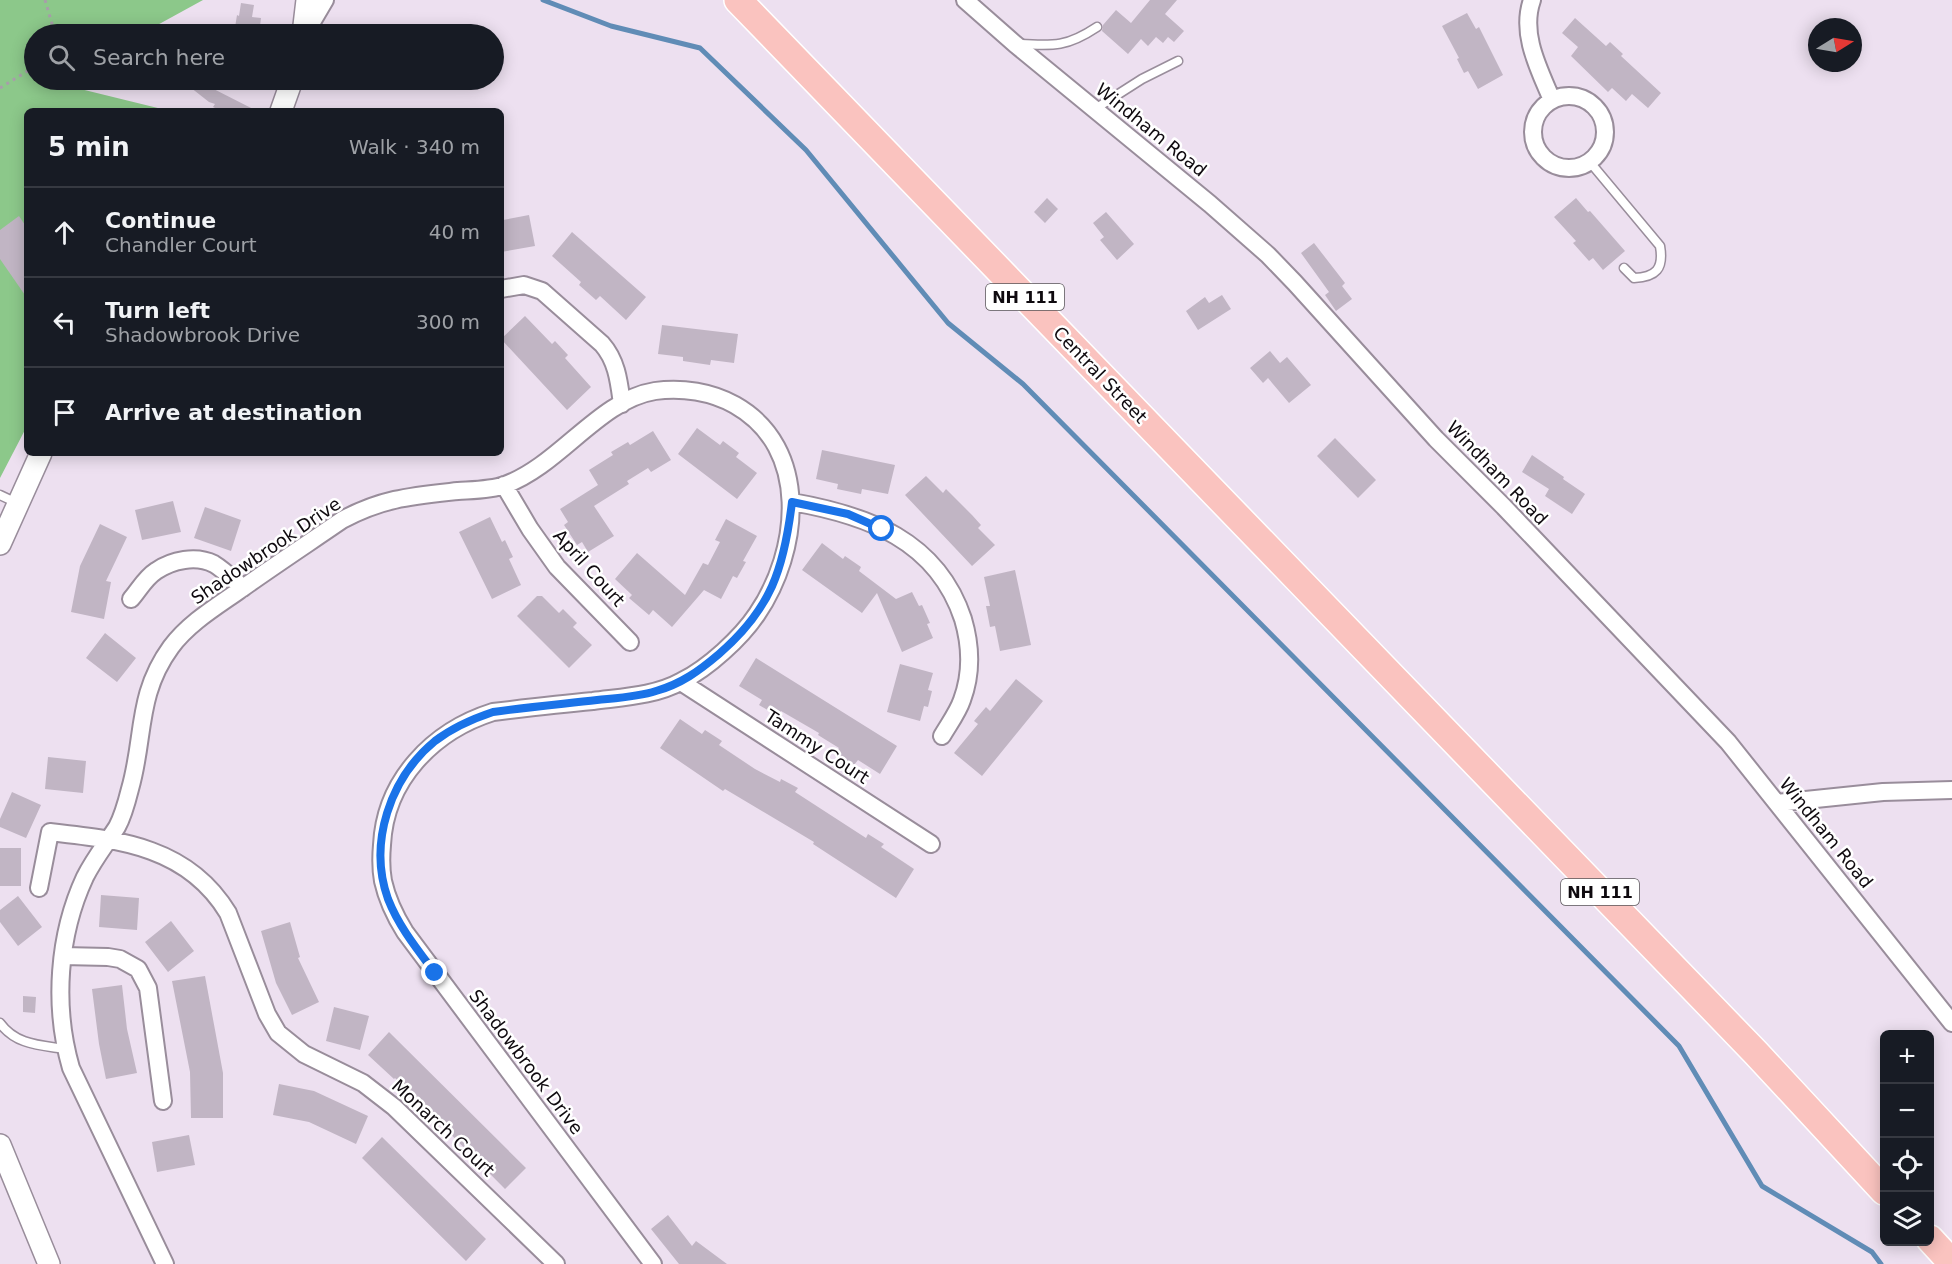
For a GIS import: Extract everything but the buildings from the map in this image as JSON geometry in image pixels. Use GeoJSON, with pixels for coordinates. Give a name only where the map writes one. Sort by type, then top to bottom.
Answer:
{"type":"FeatureCollection","features":[{"type":"Feature","properties":{"kind":"main road","name":"Central Street"},"geometry":{"type":"LineString","coordinates":[[738,0],[1756,1053],[1880,1187]]}},
{"type":"Feature","properties":{"kind":"main road"},"geometry":{"type":"LineString","coordinates":[[1934,1244],[1952,1263]]}},
{"type":"Feature","properties":{"kind":"street"},"geometry":{"type":"LineString","coordinates":[[305,24],[307,0]]}},
{"type":"Feature","properties":{"kind":"street"},"geometry":{"type":"LineString","coordinates":[[310,24],[325,0]]}},
{"type":"Feature","properties":{"kind":"street","name":"Windham Road"},"geometry":{"type":"LineString","coordinates":[[965,0],[1209,204],[1288,276],[1436,439],[1728,742],[1952,1023]]}},
{"type":"Feature","properties":{"kind":"street"},"geometry":{"type":"LineString","coordinates":[[1532,0],[1528,21],[1530,43],[1552,100]]}},
{"type":"Feature","properties":{"kind":"street"},"geometry":{"type":"LineString","coordinates":[[282,108],[288,90]]}},
{"type":"Feature","properties":{"kind":"street"},"geometry":{"type":"LineString","coordinates":[[1566,96],[1581,97],[1598,110],[1604,124],[1605,139],[1599,152],[1589,161],[1575,167],[1562,167],[1549,162],[1540,152],[1534,140],[1534,127],[1538,114],[1552,100],[1566,96]]}},
{"type":"Feature","properties":{"kind":"street"},"geometry":{"type":"LineString","coordinates":[[504,288],[524,285],[542,291],[602,344],[610,353],[615,365],[622,404]]}},
{"type":"Feature","properties":{"kind":"street","name":"Shadowbrook Drive"},"geometry":{"type":"LineString","coordinates":[[165,1264],[77,1083],[65,1049],[61,1009],[63,956],[67,932],[78,895],[95,859],[118,825],[131,787],[143,708],[151,684],[171,646],[205,614],[342,520],[365,508],[406,496],[504,485],[541,466],[575,437],[622,404],[652,391],[682,390],[713,395],[740,408],[758,422],[775,443],[788,476],[792,502],[789,528],[778,572],[757,615],[738,638],[700,670],[681,682],[655,692],[493,712],[450,732],[425,750],[391,799],[382,836],[381,857],[388,898],[405,932],[653,1264]]}},
{"type":"Feature","properties":{"kind":"street"},"geometry":{"type":"LineString","coordinates":[[0,544],[8,499],[39,456]]}},
{"type":"Feature","properties":{"kind":"street","name":"April Court"},"geometry":{"type":"LineString","coordinates":[[504,485],[530,529],[557,567],[630,642]]}},
{"type":"Feature","properties":{"kind":"street"},"geometry":{"type":"LineString","coordinates":[[792,502],[832,509],[866,520],[913,547],[941,574],[959,608],[969,644],[970,663],[962,701],[942,736]]}},
{"type":"Feature","properties":{"kind":"street"},"geometry":{"type":"LineString","coordinates":[[131,600],[155,572],[167,565],[193,559],[217,566],[243,588]]}},
{"type":"Feature","properties":{"kind":"street","name":"Tammy Court"},"geometry":{"type":"LineString","coordinates":[[681,682],[931,844]]}},
{"type":"Feature","properties":{"kind":"street"},"geometry":{"type":"LineString","coordinates":[[1777,803],[1883,792],[1952,790]]}},
{"type":"Feature","properties":{"kind":"street","name":"Monarch Court"},"geometry":{"type":"LineString","coordinates":[[39,888],[50,832],[109,839],[167,856],[189,870],[210,888],[228,914],[267,1014],[278,1033],[304,1054],[363,1083],[394,1107],[556,1264]]}},
{"type":"Feature","properties":{"kind":"street"},"geometry":{"type":"LineString","coordinates":[[63,956],[120,959],[138,969],[148,988],[163,1101]]}},
{"type":"Feature","properties":{"kind":"street"},"geometry":{"type":"LineString","coordinates":[[0,1145],[49,1264]]}},
{"type":"Feature","properties":{"kind":"lane"},"geometry":{"type":"LineString","coordinates":[[1015,44],[1060,45],[1078,40],[1097,27]]}},
{"type":"Feature","properties":{"kind":"lane"},"geometry":{"type":"LineString","coordinates":[[1095,110],[1142,79],[1178,61]]}},
{"type":"Feature","properties":{"kind":"lane"},"geometry":{"type":"LineString","coordinates":[[1589,161],[1660,246],[1662,259],[1658,269],[1647,277],[1634,278],[1624,268]]}},
{"type":"Feature","properties":{"kind":"lane"},"geometry":{"type":"LineString","coordinates":[[0,1023],[13,1038],[23,1042],[65,1049]]}},
{"type":"Feature","properties":{"kind":"path"},"geometry":{"type":"LineString","coordinates":[[45,0],[52,24]]}},
{"type":"Feature","properties":{"kind":"path"},"geometry":{"type":"LineString","coordinates":[[0,88],[24,73]]}},
{"type":"Feature","properties":{"kind":"green space"},"geometry":{"type":"Polygon","coordinates":[[[0,0],[203,0],[159,24],[24,24],[24,90],[85,90],[158,108],[24,108],[24,432],[0,478],[0,0]]]}},
{"type":"Feature","properties":{"kind":"waterway"},"geometry":{"type":"LineString","coordinates":[[543,0],[611,26],[700,48],[806,150],[948,323],[1023,384],[1679,1046],[1762,1186],[1872,1252],[1881,1264]]}},
{"type":"Feature","properties":{"kind":"route"},"geometry":{"type":"LineString","coordinates":[[435,973],[395,916],[383,879],[381,857],[382,836],[391,799],[413,764],[425,750],[464,724],[493,712],[655,692],[681,682],[700,670],[738,638],[757,615],[770,592],[784,549],[792,502],[832,509],[866,520],[882,529]]}}]}
